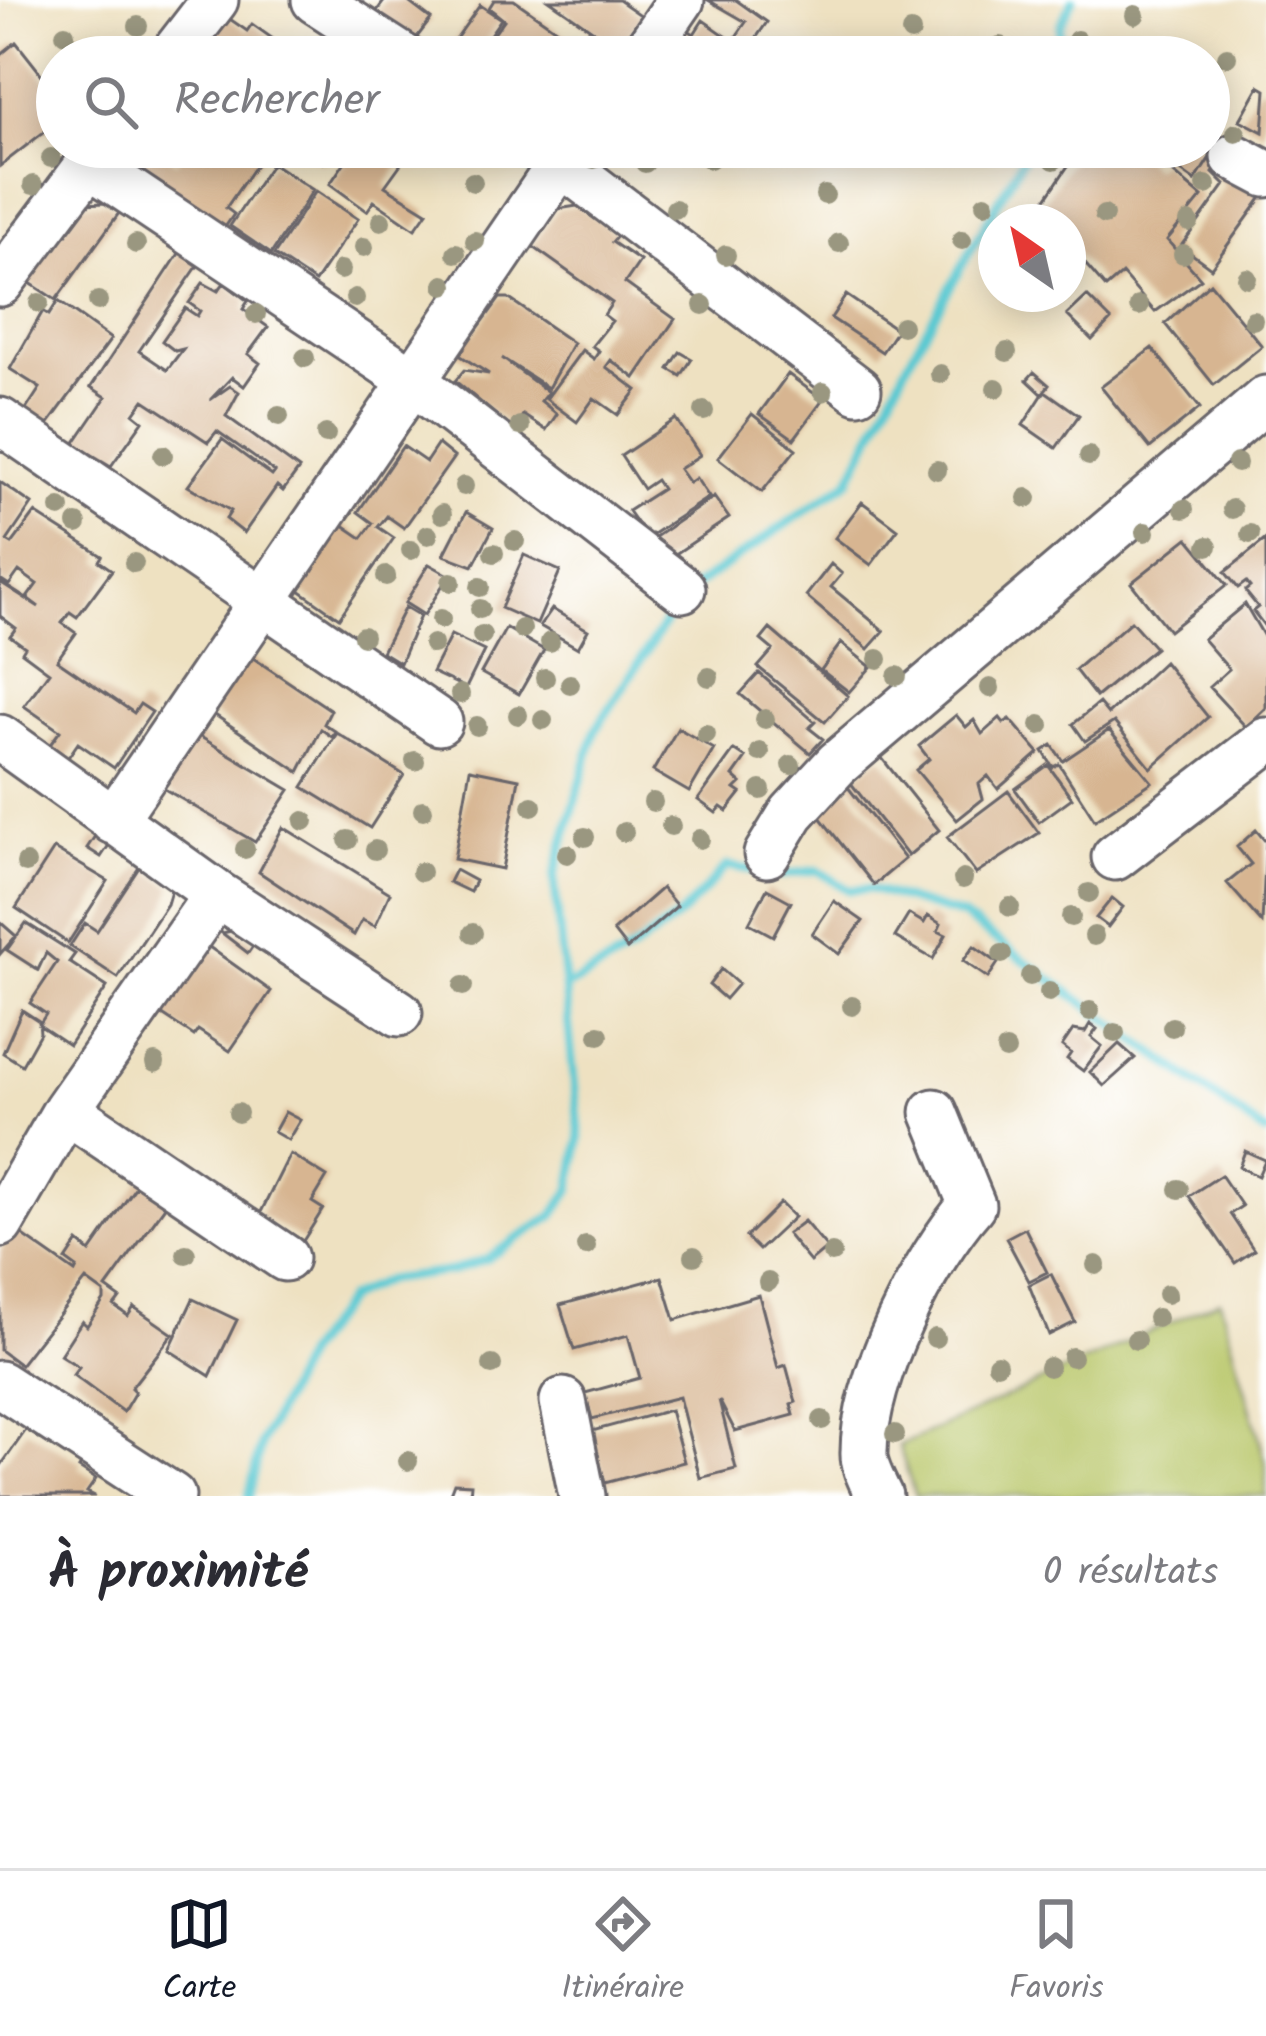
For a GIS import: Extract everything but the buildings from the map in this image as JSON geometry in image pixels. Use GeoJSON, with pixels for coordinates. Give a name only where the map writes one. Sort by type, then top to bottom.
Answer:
{"type":"FeatureCollection","features":[{"type":"Feature","properties":{"kind":"street"},"geometry":{"type":"LineString","coordinates":[[187,36],[215,0]]}},
{"type":"Feature","properties":{"kind":"street"},"geometry":{"type":"LineString","coordinates":[[315,0],[371,36]]}},
{"type":"Feature","properties":{"kind":"street"},"geometry":{"type":"LineString","coordinates":[[656,36],[681,0]]}},
{"type":"Feature","properties":{"kind":"street"},"geometry":{"type":"LineString","coordinates":[[0,283],[86,168]]}},
{"type":"Feature","properties":{"kind":"street"},"geometry":{"type":"LineString","coordinates":[[112,168],[409,378],[682,589]]}},
{"type":"Feature","properties":{"kind":"street"},"geometry":{"type":"LineString","coordinates":[[113,821],[547,168]]}},
{"type":"Feature","properties":{"kind":"street"},"geometry":{"type":"LineString","coordinates":[[578,168],[858,390]]}},
{"type":"Feature","properties":{"kind":"street"},"geometry":{"type":"LineString","coordinates":[[766,854],[792,814],[837,764],[1261,413]]}},
{"type":"Feature","properties":{"kind":"street"},"geometry":{"type":"LineString","coordinates":[[0,421],[439,722]]}},
{"type":"Feature","properties":{"kind":"street"},"geometry":{"type":"LineString","coordinates":[[0,738],[217,894],[399,1013]]}},
{"type":"Feature","properties":{"kind":"street"},"geometry":{"type":"LineString","coordinates":[[1115,857],[1266,741]]}},
{"type":"Feature","properties":{"kind":"street"},"geometry":{"type":"LineString","coordinates":[[0,1224],[66,1110],[217,894]]}},
{"type":"Feature","properties":{"kind":"street"},"geometry":{"type":"LineString","coordinates":[[66,1110],[285,1258]]}},
{"type":"Feature","properties":{"kind":"street"},"geometry":{"type":"LineString","coordinates":[[879,1496],[863,1456],[873,1394],[938,1243],[972,1204],[934,1112]]}},
{"type":"Feature","properties":{"kind":"street"},"geometry":{"type":"LineString","coordinates":[[0,1384],[172,1496]]}},
{"type":"Feature","properties":{"kind":"street"},"geometry":{"type":"LineString","coordinates":[[563,1401],[582,1496]]}},
{"type":"Feature","properties":{"kind":"green space"},"geometry":{"type":"Polygon","coordinates":[[[1220,1300],[1266,1463],[1266,1496],[915,1496],[899,1446],[1220,1300]]]}},
{"type":"Feature","properties":{"kind":"waterway"},"geometry":{"type":"LineString","coordinates":[[1059,36],[1073,0]]}},
{"type":"Feature","properties":{"kind":"waterway"},"geometry":{"type":"LineString","coordinates":[[527,168],[533,173]]}},
{"type":"Feature","properties":{"kind":"waterway"},"geometry":{"type":"LineString","coordinates":[[693,588],[849,481],[910,358],[1017,168]]}},
{"type":"Feature","properties":{"kind":"waterway"},"geometry":{"type":"LineString","coordinates":[[249,1496],[261,1443],[306,1353],[348,1298],[386,1280],[453,1271],[486,1259],[553,1216],[571,1189],[580,1139],[554,877],[595,731],[680,599]]}},
{"type":"Feature","properties":{"kind":"waterway"},"geometry":{"type":"LineString","coordinates":[[567,987],[633,950],[683,913],[727,866],[783,875],[817,870],[849,890],[870,889],[962,916],[1266,1133]]}}]}
